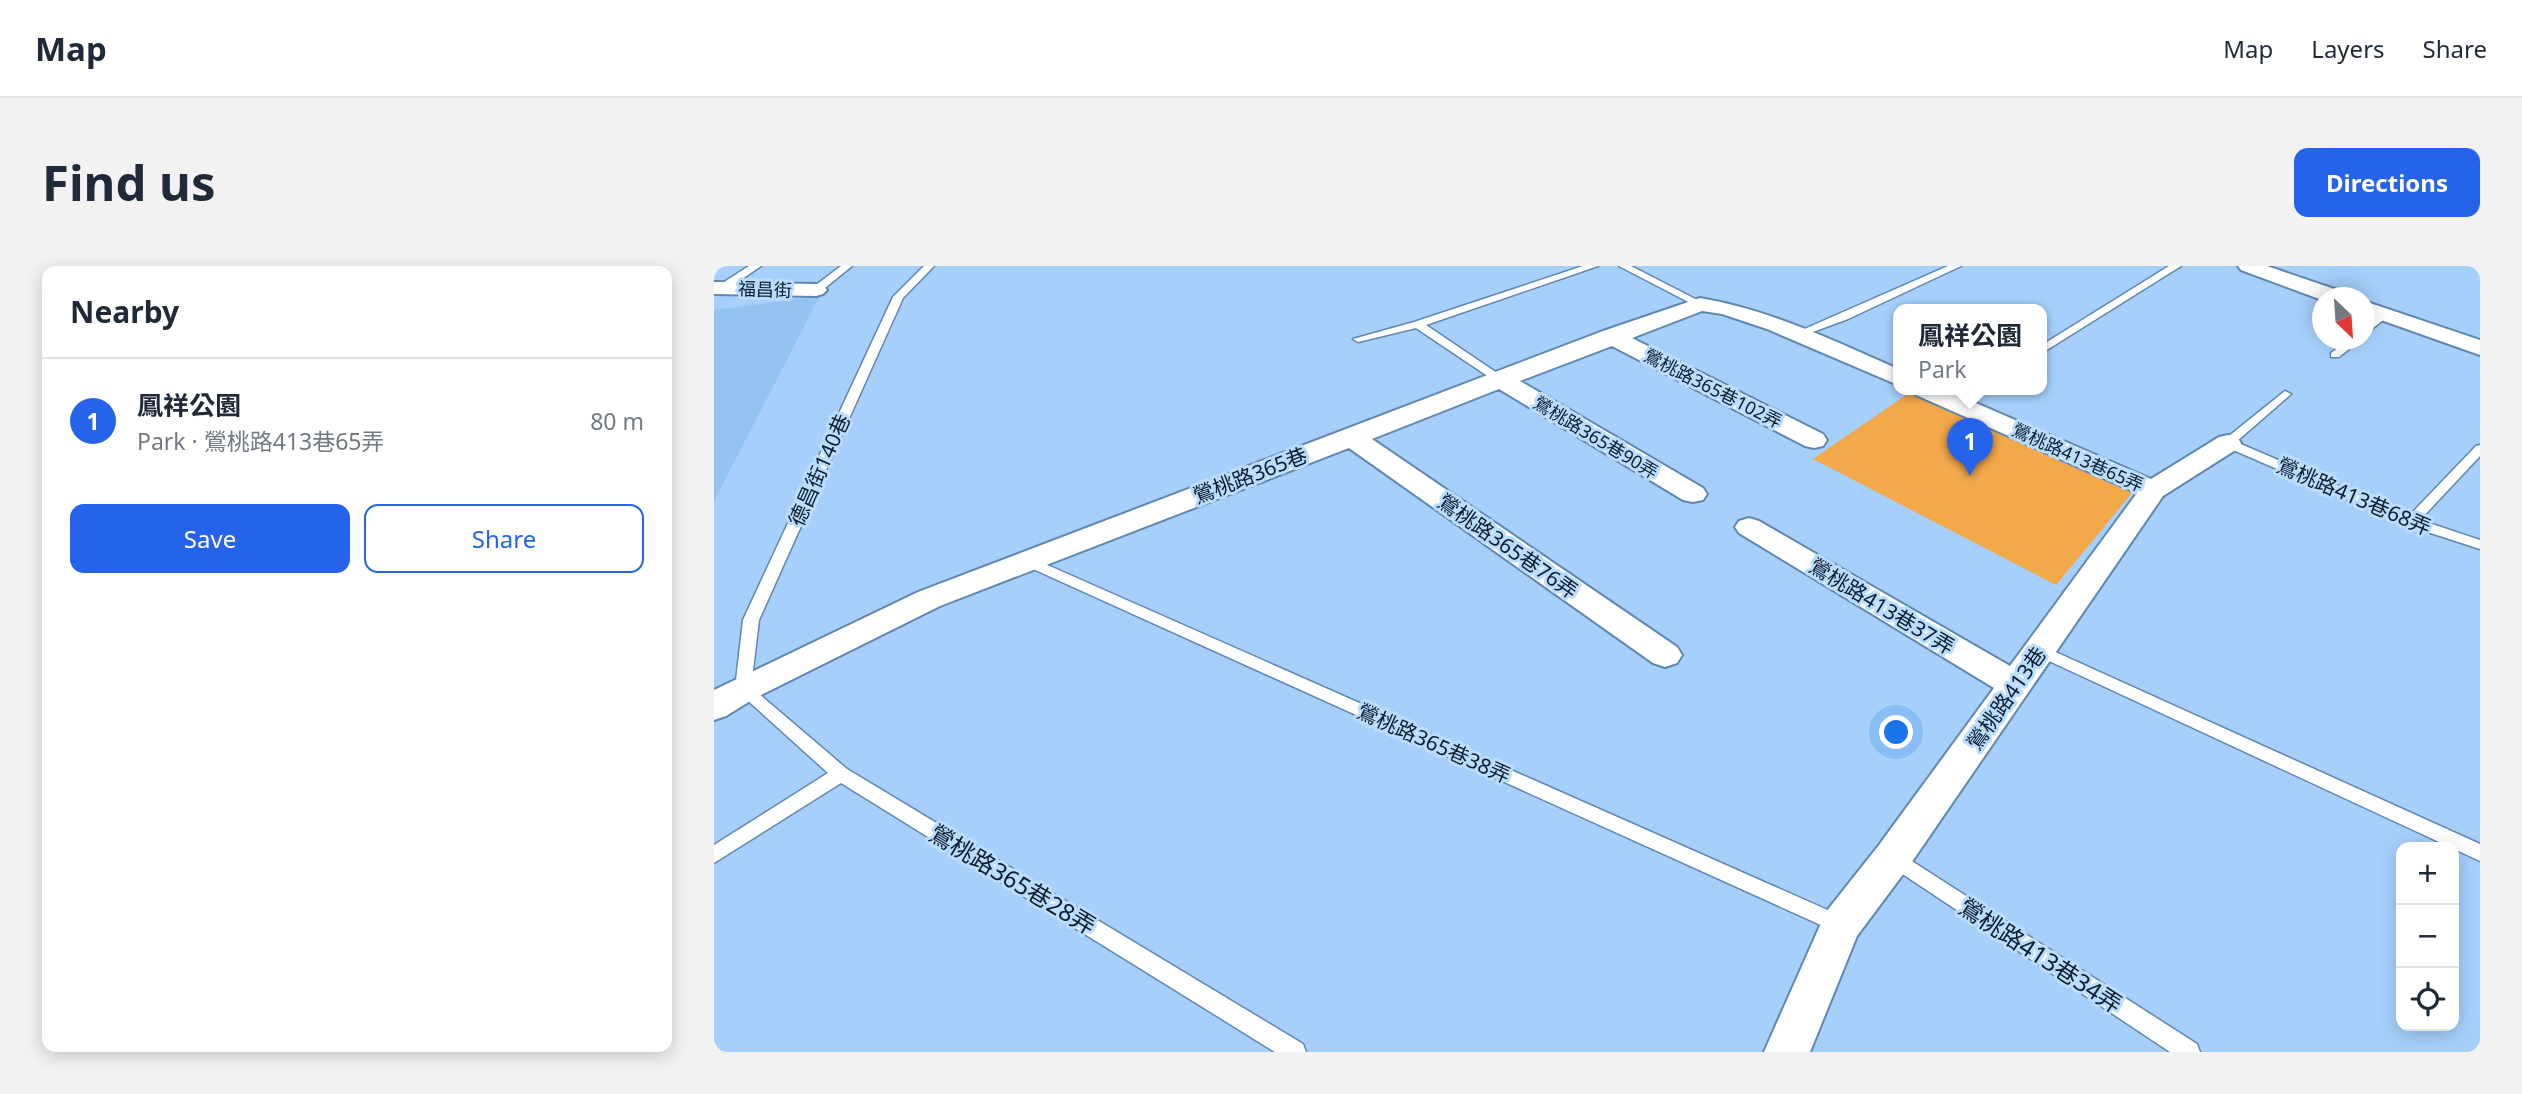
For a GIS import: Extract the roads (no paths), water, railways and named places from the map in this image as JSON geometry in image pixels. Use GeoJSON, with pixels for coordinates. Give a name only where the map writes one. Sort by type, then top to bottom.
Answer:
{"type":"FeatureCollection","features":[{"type":"Feature","properties":{"kind":"street"},"geometry":{"type":"LineString","coordinates":[[2248,266],[2312,289]]}},
{"type":"Feature","properties":{"kind":"street","name":"福昌街"},"geometry":{"type":"LineString","coordinates":[[718,288],[816,290]]}},
{"type":"Feature","properties":{"kind":"street","name":"鶯桃路365巷"},"geometry":{"type":"LineString","coordinates":[[714,707],[743,689],[929,599],[1700,303]]}},
{"type":"Feature","properties":{"kind":"street"},"geometry":{"type":"LineString","coordinates":[[1700,303],[1720,306],[1797,334],[1893,376]]}},
{"type":"Feature","properties":{"kind":"street"},"geometry":{"type":"LineString","coordinates":[[2375,310],[2480,348]]}},
{"type":"Feature","properties":{"kind":"street","name":"鶯桃路365巷102弄"},"geometry":{"type":"LineString","coordinates":[[1611,336],[1814,440]]}},
{"type":"Feature","properties":{"kind":"street","name":"鶯桃路365巷90弄"},"geometry":{"type":"LineString","coordinates":[[1499,379],[1693,494]]}},
{"type":"Feature","properties":{"kind":"street","name":"鶯桃路413巷65弄"},"geometry":{"type":"LineString","coordinates":[[1967,397],[2153,490]]}},
{"type":"Feature","properties":{"kind":"street","name":"鶯桃路365巷76弄"},"geometry":{"type":"LineString","coordinates":[[1350,436],[1665,655]]}},
{"type":"Feature","properties":{"kind":"street","name":"鶯桃路413巷"},"geometry":{"type":"LineString","coordinates":[[1787,1052],[1841,925],[1893,857],[2153,490],[2228,443]]}},
{"type":"Feature","properties":{"kind":"street","name":"鶯桃路413巷37弄"},"geometry":{"type":"LineString","coordinates":[[1749,527],[2015,685]]}},
{"type":"Feature","properties":{"kind":"lane"},"geometry":{"type":"LineString","coordinates":[[718,288],[756,266]]}},
{"type":"Feature","properties":{"kind":"lane"},"geometry":{"type":"LineString","coordinates":[[816,290],[847,266]]}},
{"type":"Feature","properties":{"kind":"lane","name":"德昌街140巷"},"geometry":{"type":"LineString","coordinates":[[743,689],[751,620],[898,297],[929,266]]}},
{"type":"Feature","properties":{"kind":"lane"},"geometry":{"type":"LineString","coordinates":[[1358,340],[1418,324],[1593,266]]}},
{"type":"Feature","properties":{"kind":"lane"},"geometry":{"type":"LineString","coordinates":[[1624,266],[1700,303]]}},
{"type":"Feature","properties":{"kind":"lane"},"geometry":{"type":"LineString","coordinates":[[1797,334],[1956,266]]}},
{"type":"Feature","properties":{"kind":"lane"},"geometry":{"type":"LineString","coordinates":[[2047,347],[2176,266]]}},
{"type":"Feature","properties":{"kind":"lane"},"geometry":{"type":"LineString","coordinates":[[2375,323],[2386,314]]}},
{"type":"Feature","properties":{"kind":"lane"},"geometry":{"type":"LineString","coordinates":[[1418,324],[1499,379]]}},
{"type":"Feature","properties":{"kind":"lane"},"geometry":{"type":"LineString","coordinates":[[2335,355],[2342,350]]}},
{"type":"Feature","properties":{"kind":"lane","name":"鶯桃路413巷"},"geometry":{"type":"LineString","coordinates":[[2228,443],[2285,394]]}},
{"type":"Feature","properties":{"kind":"lane","name":"鶯桃路413巷68弄"},"geometry":{"type":"LineString","coordinates":[[2228,443],[2411,522],[2480,545]]}},
{"type":"Feature","properties":{"kind":"lane"},"geometry":{"type":"LineString","coordinates":[[2411,522],[2480,449]]}},
{"type":"Feature","properties":{"kind":"lane","name":"鶯桃路365巷38弄"},"geometry":{"type":"LineString","coordinates":[[1027,561],[1841,925]]}},
{"type":"Feature","properties":{"kind":"lane"},"geometry":{"type":"LineString","coordinates":[[2040,650],[2480,853]]}},
{"type":"Feature","properties":{"kind":"lane","name":"鶯桃路365巷28弄"},"geometry":{"type":"LineString","coordinates":[[743,689],[841,774],[1295,1052]]}},
{"type":"Feature","properties":{"kind":"lane"},"geometry":{"type":"LineString","coordinates":[[714,855],[841,774]]}},
{"type":"Feature","properties":{"kind":"lane","name":"鶯桃路413巷34弄"},"geometry":{"type":"LineString","coordinates":[[1893,857],[2189,1052]]}},
{"type":"Feature","properties":{"kind":"place","name":"鳳祥公園"},"geometry":{"type":"Point","coordinates":[1970,476]}}]}
